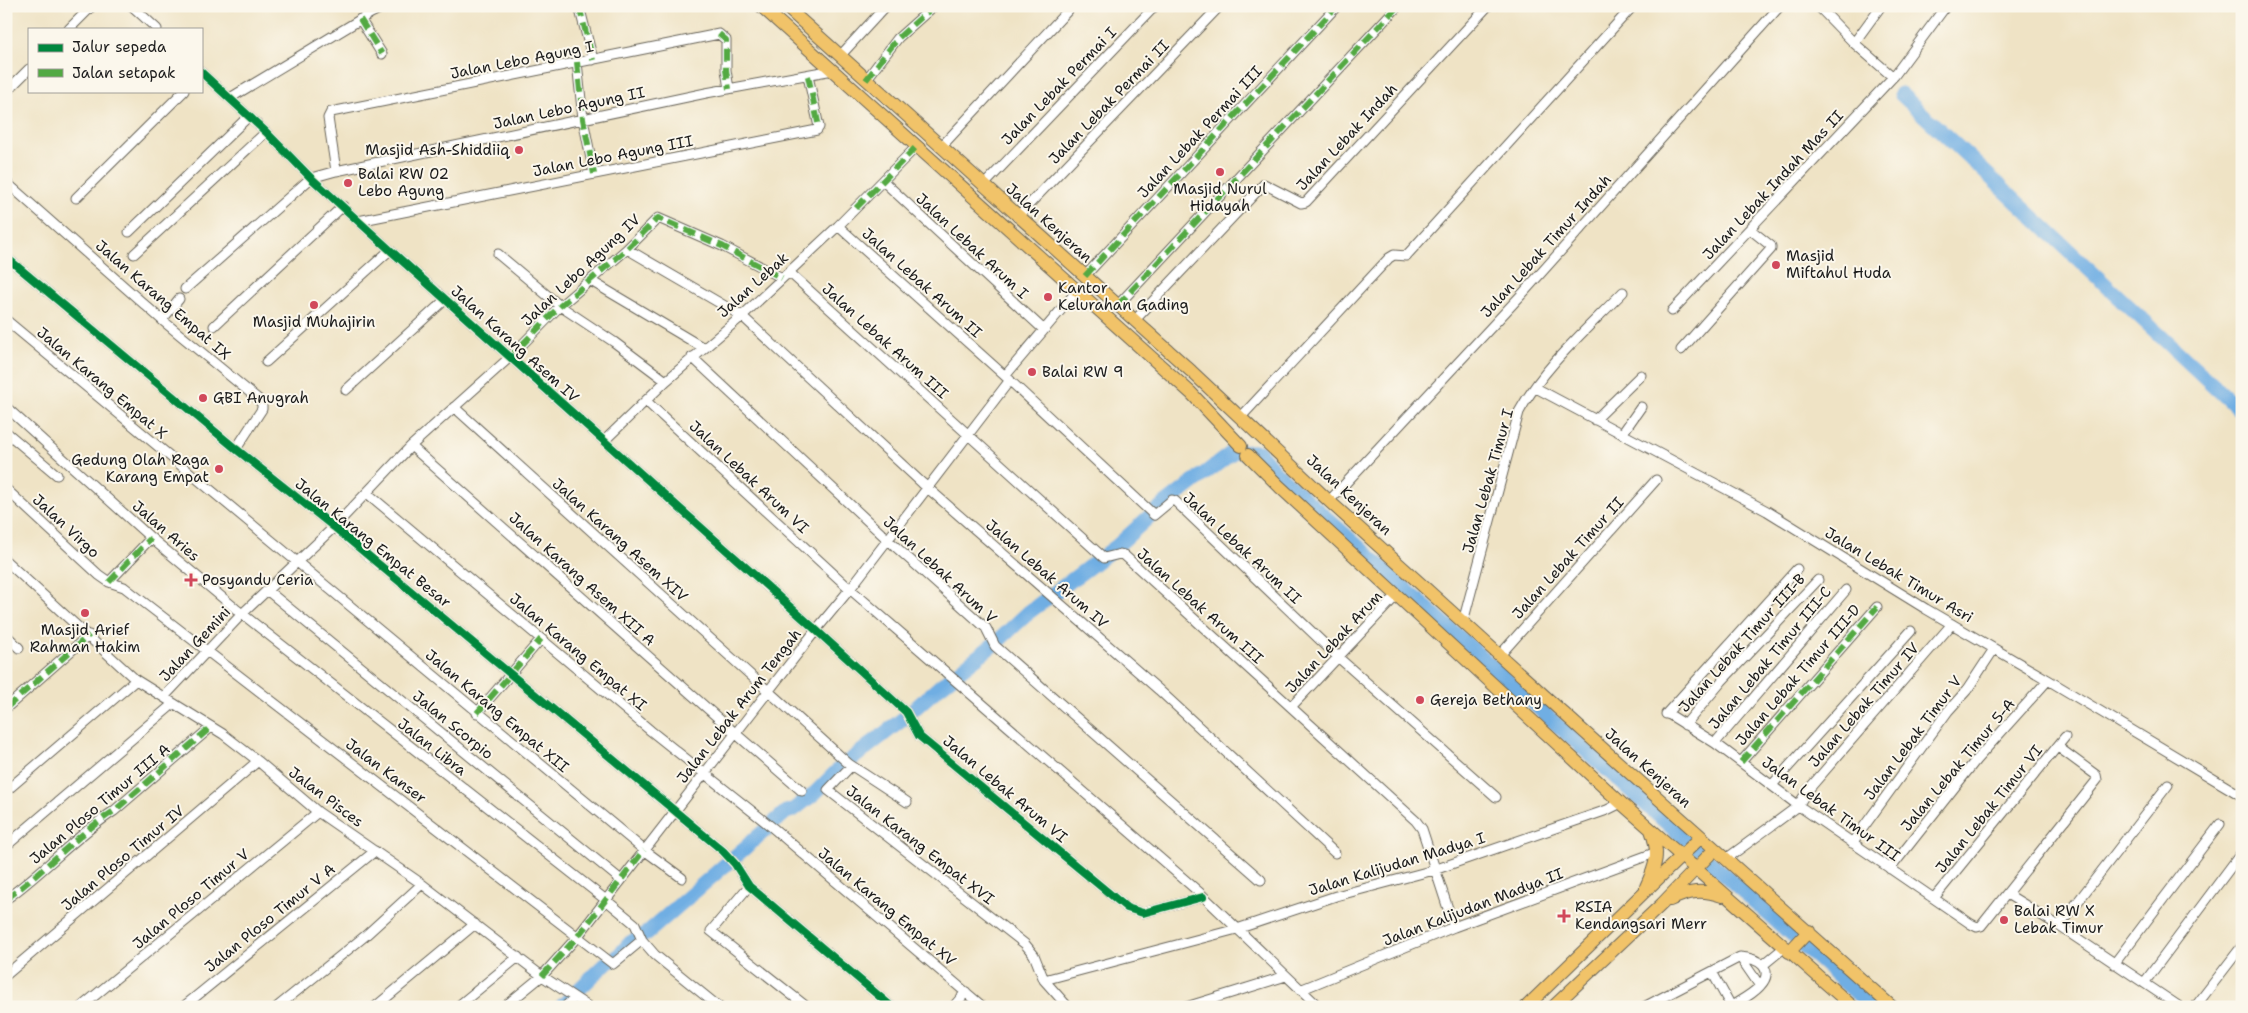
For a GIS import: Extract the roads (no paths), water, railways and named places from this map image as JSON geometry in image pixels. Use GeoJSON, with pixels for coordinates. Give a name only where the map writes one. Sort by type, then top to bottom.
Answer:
{"type":"FeatureCollection","features":[{"type":"Feature","properties":{"kind":"main road","name":"Jalan Kenjeran"},"geometry":{"type":"LineString","coordinates":[[761,6],[1190,393],[1280,487],[1621,803],[1651,830],[1698,867],[1729,899],[1789,949],[1852,1007]]}},
{"type":"Feature","properties":{"kind":"main road","name":"Jalan Kenjeran"},"geometry":{"type":"LineString","coordinates":[[785,6],[1034,232],[1118,305],[1241,417],[1329,501],[1713,851],[1726,859],[1806,934],[1892,1007]]}},
{"type":"Feature","properties":{"kind":"main road"},"geometry":{"type":"LineString","coordinates":[[1024,243],[1034,232]]}},
{"type":"Feature","properties":{"kind":"main road"},"geometry":{"type":"LineString","coordinates":[[1040,257],[1043,250],[1049,245]]}},
{"type":"Feature","properties":{"kind":"main road"},"geometry":{"type":"LineString","coordinates":[[1641,896],[1657,861],[1651,830]]}},
{"type":"Feature","properties":{"kind":"main road"},"geometry":{"type":"LineString","coordinates":[[1526,1007],[1700,839]]}},
{"type":"Feature","properties":{"kind":"main road"},"geometry":{"type":"LineString","coordinates":[[1553,1007],[1662,904],[1713,851]]}},
{"type":"Feature","properties":{"kind":"main road"},"geometry":{"type":"LineString","coordinates":[[1662,904],[1691,891],[1710,892],[1729,899]]}},
{"type":"Feature","properties":{"kind":"main road"},"geometry":{"type":"LineString","coordinates":[[1789,949],[1806,934]]}},
{"type":"Feature","properties":{"kind":"street"},"geometry":{"type":"LineString","coordinates":[[70,28],[92,6]]}},
{"type":"Feature","properties":{"kind":"street"},"geometry":{"type":"LineString","coordinates":[[132,6],[156,28]]}},
{"type":"Feature","properties":{"kind":"street"},"geometry":{"type":"LineString","coordinates":[[230,98],[360,19],[385,6]]}},
{"type":"Feature","properties":{"kind":"street"},"geometry":{"type":"LineString","coordinates":[[579,6],[593,60]]}},
{"type":"Feature","properties":{"kind":"street"},"geometry":{"type":"LineString","coordinates":[[840,56],[886,6]]}},
{"type":"Feature","properties":{"kind":"street"},"geometry":{"type":"LineString","coordinates":[[866,80],[898,38],[934,6]]}},
{"type":"Feature","properties":{"kind":"street"},"geometry":{"type":"LineString","coordinates":[[941,147],[1072,6]]}},
{"type":"Feature","properties":{"kind":"street","name":"Jalan Lebak Permai I"},"geometry":{"type":"LineString","coordinates":[[983,186],[1155,6]]}},
{"type":"Feature","properties":{"kind":"street","name":"Jalan Lebak Permai II"},"geometry":{"type":"LineString","coordinates":[[1017,216],[1220,6]]}},
{"type":"Feature","properties":{"kind":"street","name":"Jalan Lebak Permai III"},"geometry":{"type":"LineString","coordinates":[[1085,276],[1337,6]]}},
{"type":"Feature","properties":{"kind":"street"},"geometry":{"type":"LineString","coordinates":[[1118,305],[1398,6]]}},
{"type":"Feature","properties":{"kind":"street","name":"Jalan Lebak Indah"},"geometry":{"type":"LineString","coordinates":[[1134,320],[1264,184],[1304,204],[1488,6]]}},
{"type":"Feature","properties":{"kind":"street"},"geometry":{"type":"LineString","coordinates":[[1241,417],[1389,258],[1394,255],[1406,256],[1633,6]]}},
{"type":"Feature","properties":{"kind":"street","name":"Jalan Lebak Timur Indah"},"geometry":{"type":"LineString","coordinates":[[1329,501],[1524,292],[1780,6]]}},
{"type":"Feature","properties":{"kind":"street"},"geometry":{"type":"LineString","coordinates":[[1818,6],[1854,43],[1893,77]]}},
{"type":"Feature","properties":{"kind":"street"},"geometry":{"type":"LineString","coordinates":[[1854,43],[1881,6]]}},
{"type":"Feature","properties":{"kind":"street","name":"Jalan Lebak Indah Mas II"},"geometry":{"type":"LineString","coordinates":[[1672,311],[1893,77],[1946,6]]}},
{"type":"Feature","properties":{"kind":"street"},"geometry":{"type":"LineString","coordinates":[[360,19],[382,54]]}},
{"type":"Feature","properties":{"kind":"street","name":"Jalan Lebo Agung I"},"geometry":{"type":"LineString","coordinates":[[336,171],[328,118],[331,112],[719,34],[726,40],[726,70],[729,89]]}},
{"type":"Feature","properties":{"kind":"street"},"geometry":{"type":"LineString","coordinates":[[577,62],[583,118],[594,174]]}},
{"type":"Feature","properties":{"kind":"street","name":"Jalan Lebo Agung II"},"geometry":{"type":"LineString","coordinates":[[311,178],[583,118],[833,70]]}},
{"type":"Feature","properties":{"kind":"street"},"geometry":{"type":"LineString","coordinates":[[6,92],[28,71]]}},
{"type":"Feature","properties":{"kind":"street","name":"Jalan Karang Asem IV"},"geometry":{"type":"LineString","coordinates":[[202,73],[266,132],[311,178],[445,300],[816,630]]}},
{"type":"Feature","properties":{"kind":"street","name":"Jalan Lebo Agung III"},"geometry":{"type":"LineString","coordinates":[[358,221],[817,130],[819,127],[808,76]]}},
{"type":"Feature","properties":{"kind":"street"},"geometry":{"type":"LineString","coordinates":[[76,198],[183,92]]}},
{"type":"Feature","properties":{"kind":"street"},"geometry":{"type":"LineString","coordinates":[[129,232],[248,116]]}},
{"type":"Feature","properties":{"kind":"street"},"geometry":{"type":"LineString","coordinates":[[134,254],[266,132]]}},
{"type":"Feature","properties":{"kind":"street","name":"Jalan Lebak"},"geometry":{"type":"LineString","coordinates":[[604,441],[666,380],[702,347],[742,316],[838,226],[917,146]]}},
{"type":"Feature","properties":{"kind":"street"},"geometry":{"type":"LineString","coordinates":[[185,289],[311,178]]}},
{"type":"Feature","properties":{"kind":"street","name":"Jalan Lebak Arum I"},"geometry":{"type":"LineString","coordinates":[[882,181],[1044,330]]}},
{"type":"Feature","properties":{"kind":"street","name":"Jalan Karang Empat IX"},"geometry":{"type":"LineString","coordinates":[[6,182],[162,320],[262,404],[262,408],[236,449]]}},
{"type":"Feature","properties":{"kind":"street"},"geometry":{"type":"LineString","coordinates":[[214,326],[343,206]]}},
{"type":"Feature","properties":{"kind":"street","name":"Jalan Lebo Agung IV"},"geometry":{"type":"LineString","coordinates":[[454,408],[509,358],[560,306],[627,249],[657,219],[664,218]]}},
{"type":"Feature","properties":{"kind":"street","name":"Jalan Lebak Arum III"},"geometry":{"type":"LineString","coordinates":[[664,218],[785,275],[967,434],[1102,556],[1124,555],[1418,824],[1454,926]]}},
{"type":"Feature","properties":{"kind":"street","name":"Jalan Lebak Arum II"},"geometry":{"type":"LineString","coordinates":[[838,226],[1008,378],[1154,515],[1172,500],[1175,501],[1339,658],[1496,798]]}},
{"type":"Feature","properties":{"kind":"street"},"geometry":{"type":"LineString","coordinates":[[1681,350],[1771,249],[1771,246],[1750,230]]}},
{"type":"Feature","properties":{"kind":"street","name":"Jalan Lebak Arum IV"},"geometry":{"type":"LineString","coordinates":[[627,249],[742,316],[927,488],[1159,690],[1335,853]]}},
{"type":"Feature","properties":{"kind":"street"},"geometry":{"type":"LineString","coordinates":[[266,362],[390,250]]}},
{"type":"Feature","properties":{"kind":"street"},"geometry":{"type":"LineString","coordinates":[[498,254],[560,306],[666,380]]}},
{"type":"Feature","properties":{"kind":"street","name":"Jalan Karang Empat Besar"},"geometry":{"type":"LineString","coordinates":[[6,257],[676,811],[729,857],[749,886],[892,1007]]}},
{"type":"Feature","properties":{"kind":"street"},"geometry":{"type":"LineString","coordinates":[[590,281],[702,347]]}},
{"type":"Feature","properties":{"kind":"street","name":"Jalan Lebak Arum Tengah"},"geometry":{"type":"LineString","coordinates":[[504,1007],[542,976],[578,936],[705,775],[735,733],[850,589],[1044,330],[1077,291]]}},
{"type":"Feature","properties":{"kind":"street","name":"Jalan Lebak Timur I"},"geometry":{"type":"LineString","coordinates":[[1463,622],[1518,416],[1536,388],[1565,352],[1623,292]]}},
{"type":"Feature","properties":{"kind":"street"},"geometry":{"type":"LineString","coordinates":[[162,320],[179,299]]}},
{"type":"Feature","properties":{"kind":"street"},"geometry":{"type":"LineString","coordinates":[[346,390],[445,300]]}},
{"type":"Feature","properties":{"kind":"street","name":"Jalan Karang Empat X"},"geometry":{"type":"LineString","coordinates":[[6,320],[296,562]]}},
{"type":"Feature","properties":{"kind":"street","name":"Jalan Lebak Arum V"},"geometry":{"type":"LineString","coordinates":[[692,357],[886,540],[986,628],[994,644],[1260,880]]}},
{"type":"Feature","properties":{"kind":"street"},"geometry":{"type":"LineString","coordinates":[[1595,420],[1641,375]]}},
{"type":"Feature","properties":{"kind":"street","name":"Jalan Lebak Timur Asri"},"geometry":{"type":"LineString","coordinates":[[1536,388],[1767,511],[1952,624],[2242,796]]}},
{"type":"Feature","properties":{"kind":"street","name":"Jalan Lebak Arum VI"},"geometry":{"type":"LineString","coordinates":[[646,401],[850,589],[1204,897]]}},
{"type":"Feature","properties":{"kind":"street","name":"Jalan Aries"},"geometry":{"type":"LineString","coordinates":[[6,407],[151,538],[242,614]]}},
{"type":"Feature","properties":{"kind":"street"},"geometry":{"type":"LineString","coordinates":[[1622,434],[1641,407]]}},
{"type":"Feature","properties":{"kind":"street"},"geometry":{"type":"LineString","coordinates":[[334,527],[411,446],[454,408]]}},
{"type":"Feature","properties":{"kind":"street","name":"Jalan Karang Asem XIV"},"geometry":{"type":"LineString","coordinates":[[454,408],[769,692]]}},
{"type":"Feature","properties":{"kind":"street"},"geometry":{"type":"LineString","coordinates":[[6,432],[57,475]]}},
{"type":"Feature","properties":{"kind":"street","name":"Jalan Karang Asem XII A"},"geometry":{"type":"LineString","coordinates":[[411,446],[802,790]]}},
{"type":"Feature","properties":{"kind":"street","name":"Jalan Lebak Timur II"},"geometry":{"type":"LineString","coordinates":[[1500,655],[1656,480]]}},
{"type":"Feature","properties":{"kind":"street","name":"Jalan Virgo"},"geometry":{"type":"LineString","coordinates":[[6,489],[109,582]]}},
{"type":"Feature","properties":{"kind":"street","name":"Jalan Karang Empat XI"},"geometry":{"type":"LineString","coordinates":[[367,493],[705,775],[770,826]]}},
{"type":"Feature","properties":{"kind":"street","name":"Jalan Gemini"},"geometry":{"type":"LineString","coordinates":[[164,697],[206,650],[242,614],[334,527]]}},
{"type":"Feature","properties":{"kind":"street"},"geometry":{"type":"LineString","coordinates":[[109,582],[151,538]]}},
{"type":"Feature","properties":{"kind":"street","name":"Jalan Pisces"},"geometry":{"type":"LineString","coordinates":[[6,561],[136,680],[210,728],[223,734],[318,812],[422,884],[542,976],[589,1007]]}},
{"type":"Feature","properties":{"kind":"street","name":"Jalan Karang Empat XII"},"geometry":{"type":"LineString","coordinates":[[296,562],[644,850],[682,878]]}},
{"type":"Feature","properties":{"kind":"street","name":"Jalan Lebak Timur III"},"geometry":{"type":"LineString","coordinates":[[1797,569],[1666,714],[1715,743],[1799,806],[1971,924],[1979,927],[2007,894]]}},
{"type":"Feature","properties":{"kind":"street","name":"Jalan Lebak Timur III-B"},"geometry":{"type":"LineString","coordinates":[[1685,725],[1727,676],[1818,580]]}},
{"type":"Feature","properties":{"kind":"street","name":"Jalan Kanser"},"geometry":{"type":"LineString","coordinates":[[109,582],[124,588],[206,650],[610,961],[615,964],[641,937]]}},
{"type":"Feature","properties":{"kind":"street","name":"Jalan Lebak Timur III-C"},"geometry":{"type":"LineString","coordinates":[[1715,743],[1846,590]]}},
{"type":"Feature","properties":{"kind":"street","name":"Jalan Scorpio"},"geometry":{"type":"LineString","coordinates":[[268,591],[621,880]]}},
{"type":"Feature","properties":{"kind":"street","name":"Jalan Lebak Arum"},"geometry":{"type":"LineString","coordinates":[[1291,707],[1396,596]]}},
{"type":"Feature","properties":{"kind":"street","name":"Jalan Lebak Timur III-D"},"geometry":{"type":"LineString","coordinates":[[1741,762],[1876,607]]}},
{"type":"Feature","properties":{"kind":"street","name":"Jalan Libra"},"geometry":{"type":"LineString","coordinates":[[242,614],[606,900],[635,924],[641,937],[655,955],[719,1007]]}},
{"type":"Feature","properties":{"kind":"street","name":"Jalan Lebak Timur IV"},"geometry":{"type":"LineString","coordinates":[[1726,859],[1799,806],[1808,790],[1952,624]]}},
{"type":"Feature","properties":{"kind":"street","name":"Jalan Lebak Arum VI"},"geometry":{"type":"LineString","coordinates":[[816,630],[907,715],[919,736],[1127,908],[1143,913],[1204,897]]}},
{"type":"Feature","properties":{"kind":"street"},"geometry":{"type":"LineString","coordinates":[[1772,785],[1910,630]]}},
{"type":"Feature","properties":{"kind":"street"},"geometry":{"type":"LineString","coordinates":[[6,635],[20,648]]}},
{"type":"Feature","properties":{"kind":"street"},"geometry":{"type":"LineString","coordinates":[[6,708],[89,635]]}},
{"type":"Feature","properties":{"kind":"street"},"geometry":{"type":"LineString","coordinates":[[478,713],[541,639]]}},
{"type":"Feature","properties":{"kind":"street","name":"Jalan Lebak Timur V"},"geometry":{"type":"LineString","coordinates":[[1852,843],[1948,711],[1967,690],[1994,649]]}},
{"type":"Feature","properties":{"kind":"street"},"geometry":{"type":"LineString","coordinates":[[6,791],[136,680]]}},
{"type":"Feature","properties":{"kind":"street","name":"Jalan Lebak Timur 5-A"},"geometry":{"type":"LineString","coordinates":[[1890,869],[1976,760],[2048,680]]}},
{"type":"Feature","properties":{"kind":"street"},"geometry":{"type":"LineString","coordinates":[[769,692],[849,764],[907,802]]}},
{"type":"Feature","properties":{"kind":"street"},"geometry":{"type":"LineString","coordinates":[[6,846],[172,704]]}},
{"type":"Feature","properties":{"kind":"street","name":"Jalan Ploso Timur III A"},"geometry":{"type":"LineString","coordinates":[[6,899],[22,888],[97,822],[114,811],[210,728]]}},
{"type":"Feature","properties":{"kind":"street","name":"Jalan Lebak Timur VI"},"geometry":{"type":"LineString","coordinates":[[1934,898],[2065,737]]}},
{"type":"Feature","properties":{"kind":"street"},"geometry":{"type":"LineString","coordinates":[[2058,747],[2096,775],[2097,780],[2007,894],[2059,926],[2180,1007]]}},
{"type":"Feature","properties":{"kind":"street","name":"Jalan Ploso Timur IV"},"geometry":{"type":"LineString","coordinates":[[6,975],[258,761]]}},
{"type":"Feature","properties":{"kind":"street","name":"Jalan Karang Empat XVI"},"geometry":{"type":"LineString","coordinates":[[849,764],[828,790],[1025,944],[1034,955],[1044,980],[1068,1007]]}},
{"type":"Feature","properties":{"kind":"street"},"geometry":{"type":"LineString","coordinates":[[2059,926],[2168,785]]}},
{"type":"Feature","properties":{"kind":"street","name":"Jalan Kalijudan Madya I"},"geometry":{"type":"LineString","coordinates":[[1044,980],[1237,929],[1336,896],[1434,870],[1621,803]]}},
{"type":"Feature","properties":{"kind":"street","name":"Jalan Ploso Timur V"},"geometry":{"type":"LineString","coordinates":[[81,1007],[318,812]]}},
{"type":"Feature","properties":{"kind":"street"},"geometry":{"type":"LineString","coordinates":[[2114,964],[2220,824]]}},
{"type":"Feature","properties":{"kind":"street","name":"Jalan Karang Empat XV"},"geometry":{"type":"LineString","coordinates":[[770,826],[983,1007]]}},
{"type":"Feature","properties":{"kind":"street","name":"Jalan Ploso Timur V A"},"geometry":{"type":"LineString","coordinates":[[183,1007],[375,851]]}},
{"type":"Feature","properties":{"kind":"street","name":"Jalan Kalijudan Madya II"},"geometry":{"type":"LineString","coordinates":[[1300,990],[1454,926],[1656,852]]}},
{"type":"Feature","properties":{"kind":"street"},"geometry":{"type":"LineString","coordinates":[[2144,983],[2189,920],[2242,852]]}},
{"type":"Feature","properties":{"kind":"street"},"geometry":{"type":"LineString","coordinates":[[277,1007],[365,936],[422,884]]}},
{"type":"Feature","properties":{"kind":"street"},"geometry":{"type":"LineString","coordinates":[[749,886],[711,931],[808,1007]]}},
{"type":"Feature","properties":{"kind":"street"},"geometry":{"type":"LineString","coordinates":[[1204,897],[1318,1007]]}},
{"type":"Feature","properties":{"kind":"street"},"geometry":{"type":"LineString","coordinates":[[375,1007],[475,924]]}},
{"type":"Feature","properties":{"kind":"street"},"geometry":{"type":"LineString","coordinates":[[2196,1007],[2242,946]]}},
{"type":"Feature","properties":{"kind":"street"},"geometry":{"type":"LineString","coordinates":[[1763,965],[1789,949]]}},
{"type":"Feature","properties":{"kind":"street"},"geometry":{"type":"LineString","coordinates":[[457,1007],[518,957]]}},
{"type":"Feature","properties":{"kind":"street"},"geometry":{"type":"LineString","coordinates":[[1740,958],[1760,986]]}},
{"type":"Feature","properties":{"kind":"street"},"geometry":{"type":"LineString","coordinates":[[1644,1007],[1712,972],[1740,958],[1756,959],[1763,965],[1765,976],[1760,986],[1730,1006],[1712,972]]}},
{"type":"Feature","properties":{"kind":"street"},"geometry":{"type":"LineString","coordinates":[[1186,1007],[1286,976]]}},
{"type":"Feature","properties":{"kind":"street"},"geometry":{"type":"LineString","coordinates":[[953,1007],[966,992]]}},
{"type":"Feature","properties":{"kind":"street"},"geometry":{"type":"LineString","coordinates":[[565,1007],[572,996]]}},
{"type":"Feature","properties":{"kind":"waterway"},"geometry":{"type":"LineString","coordinates":[[1901,94],[2242,412]]}},
{"type":"Feature","properties":{"kind":"waterway"},"geometry":{"type":"LineString","coordinates":[[562,1006],[605,964],[616,958],[630,943],[647,933],[786,812],[793,810],[815,793],[838,770],[998,641],[1029,612],[1117,546],[1151,515],[1234,451],[1259,452],[1275,472],[1872,1007]]}},
{"type":"Feature","properties":{"kind":"place","name":"Masjid Ash-Shiddiiq"},"geometry":{"type":"Point","coordinates":[519,150]}},
{"type":"Feature","properties":{"kind":"place","name":"Masjid Nurul Hidayah"},"geometry":{"type":"Point","coordinates":[1220,172]}},
{"type":"Feature","properties":{"kind":"place","name":"Balai RW 02 Lebo Agung"},"geometry":{"type":"Point","coordinates":[348,183]}},
{"type":"Feature","properties":{"kind":"place","name":"Masjid Miftahul Huda"},"geometry":{"type":"Point","coordinates":[1776,265]}},
{"type":"Feature","properties":{"kind":"place","name":"Kantor Kelurahan Gading"},"geometry":{"type":"Point","coordinates":[1048,297]}},
{"type":"Feature","properties":{"kind":"place","name":"Masjid Muhajirin"},"geometry":{"type":"Point","coordinates":[314,305]}},
{"type":"Feature","properties":{"kind":"place","name":"Balai RW 9"},"geometry":{"type":"Point","coordinates":[1032,372]}},
{"type":"Feature","properties":{"kind":"place","name":"GBI Anugrah"},"geometry":{"type":"Point","coordinates":[203,398]}},
{"type":"Feature","properties":{"kind":"place","name":"Gedung Olah Raga Karang Empat"},"geometry":{"type":"Point","coordinates":[219,469]}},
{"type":"Feature","properties":{"kind":"place","name":"Posyandu Ceria"},"geometry":{"type":"Point","coordinates":[191,580]}},
{"type":"Feature","properties":{"kind":"place","name":"Masjid Arief Rahman Hakim"},"geometry":{"type":"Point","coordinates":[85,613]}},
{"type":"Feature","properties":{"kind":"place","name":"Gereja Bethany"},"geometry":{"type":"Point","coordinates":[1420,700]}},
{"type":"Feature","properties":{"kind":"place","name":"RSIA Kendangsari Merr"},"geometry":{"type":"Point","coordinates":[1564,916]}},
{"type":"Feature","properties":{"kind":"place","name":"Balai RW X Lebak Timur"},"geometry":{"type":"Point","coordinates":[2004,920]}}]}
